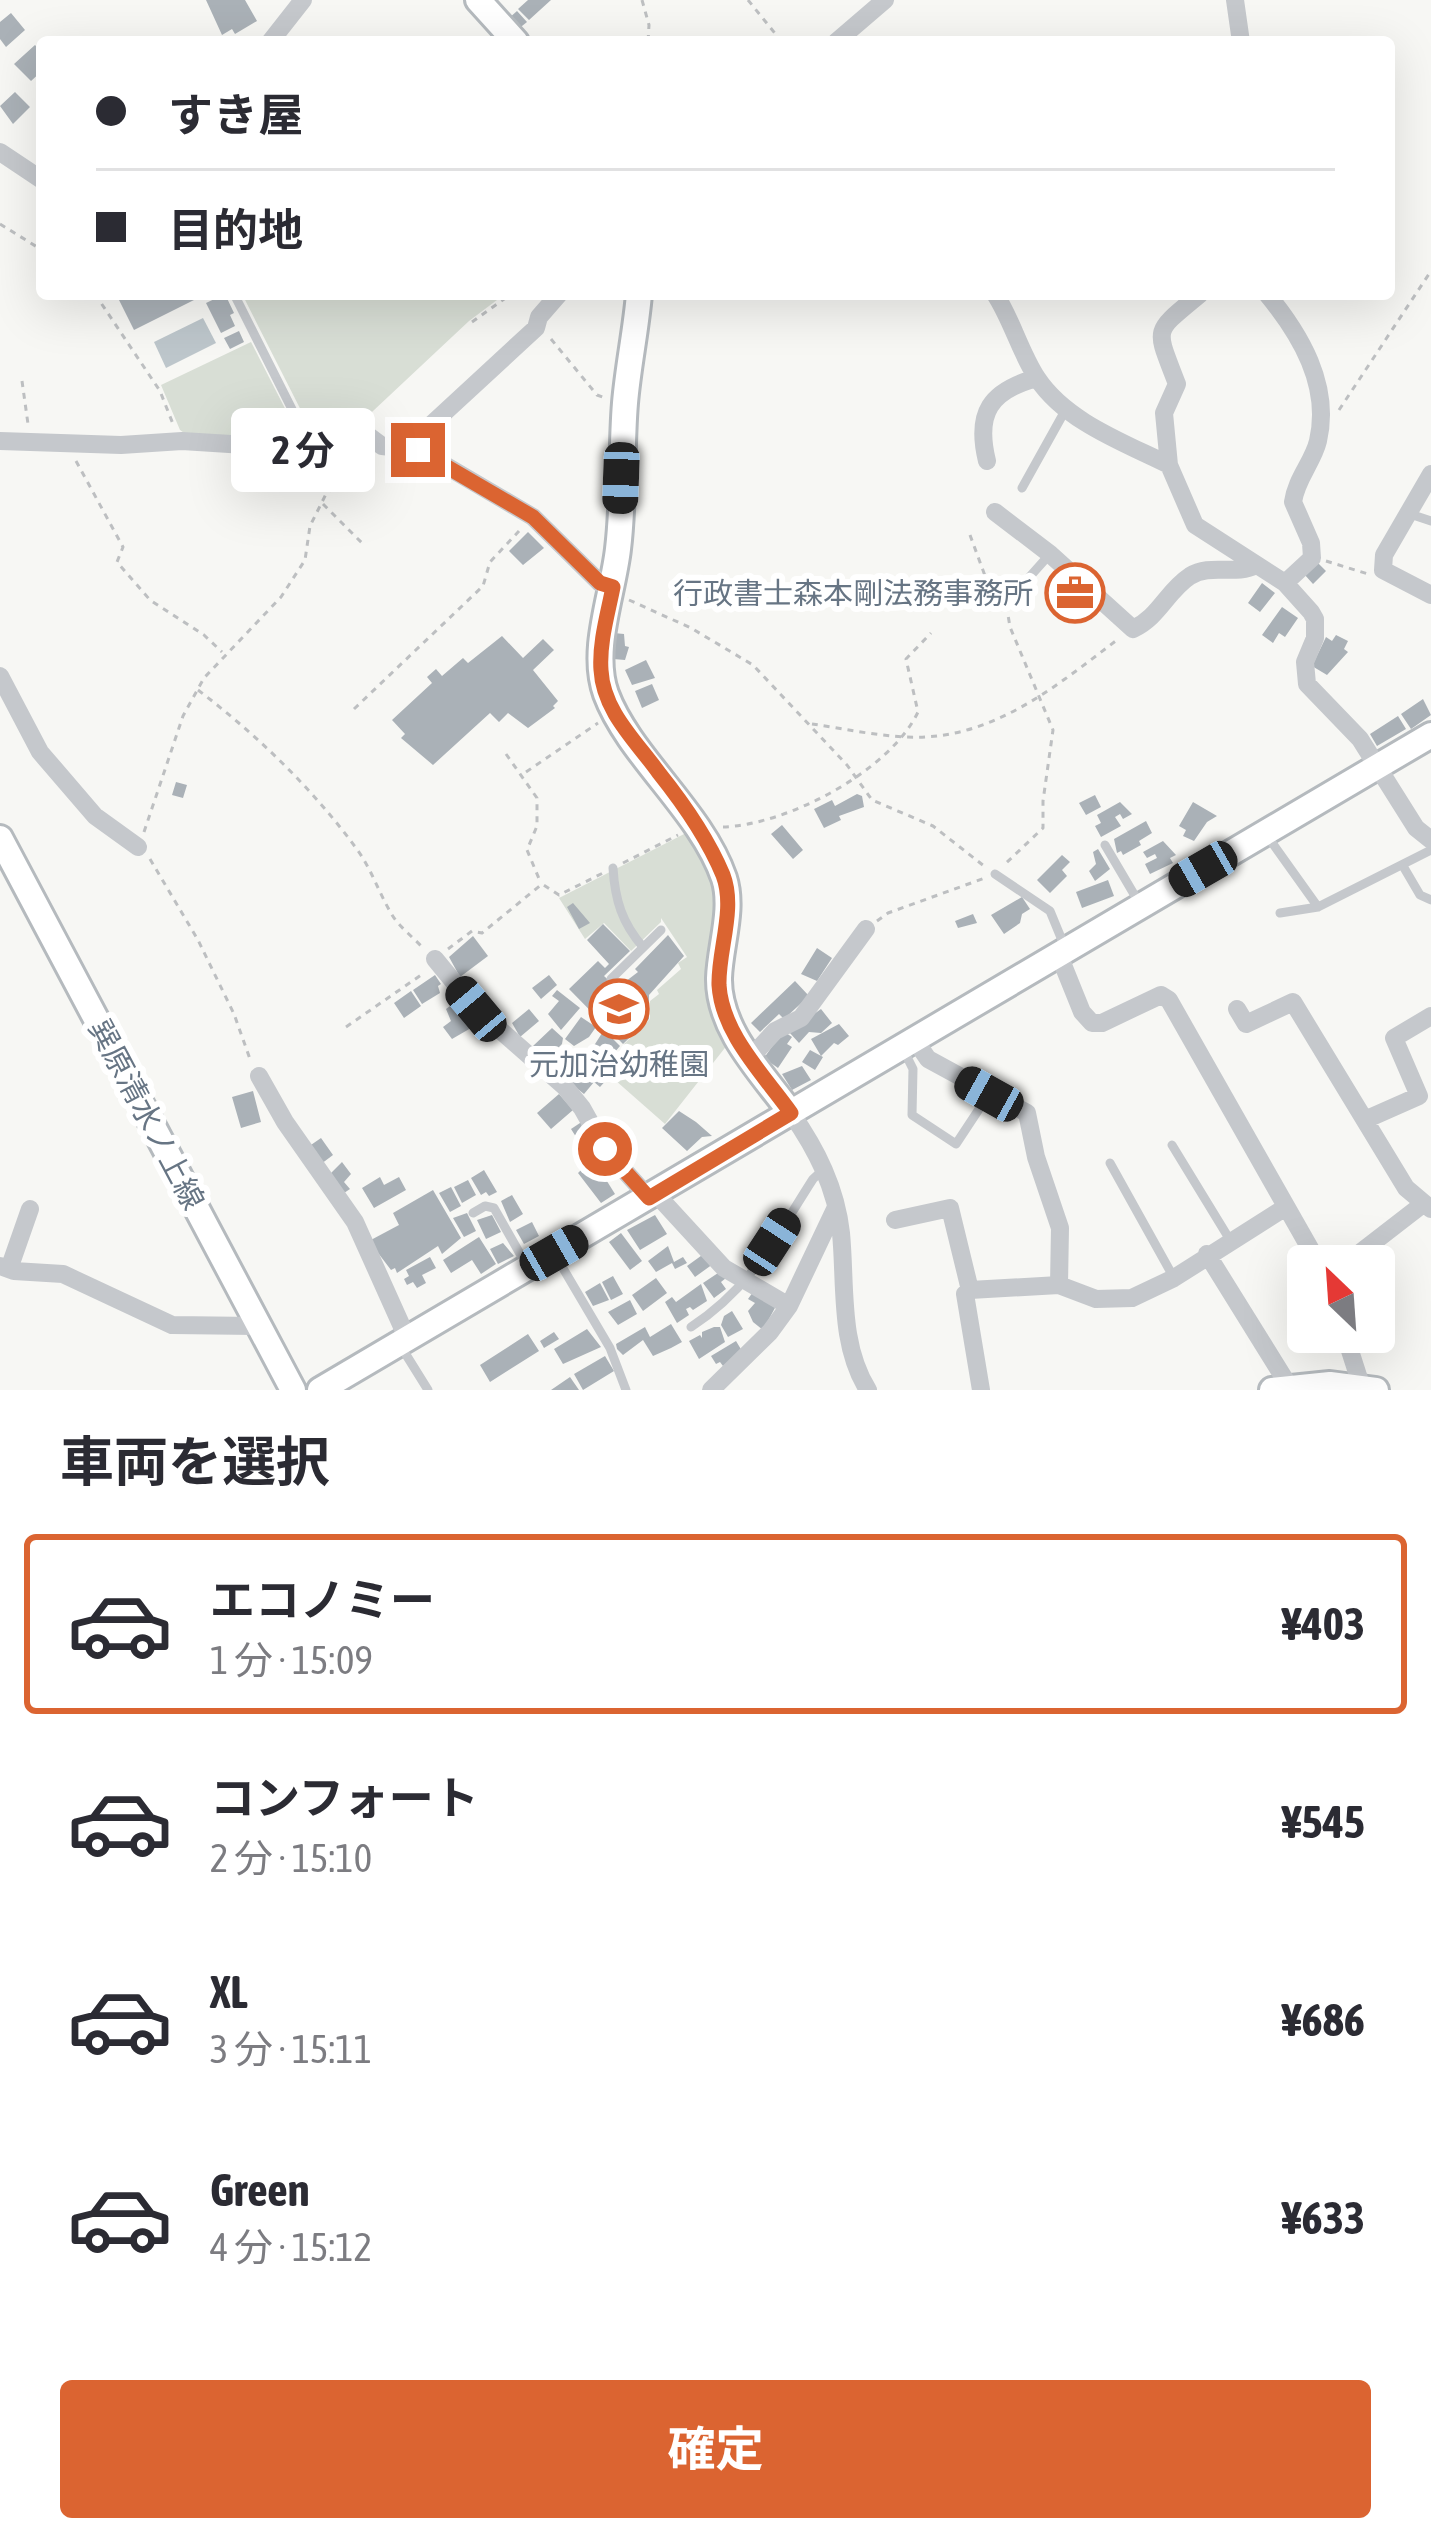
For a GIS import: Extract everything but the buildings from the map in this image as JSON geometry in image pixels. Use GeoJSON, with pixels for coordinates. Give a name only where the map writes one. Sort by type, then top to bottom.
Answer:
{"type":"FeatureCollection","features":[{"type":"Feature","properties":{"kind":"street"},"geometry":{"type":"LineString","coordinates":[[275,36],[303,0]]}},
{"type":"Feature","properties":{"kind":"street"},"geometry":{"type":"LineString","coordinates":[[478,0],[511,36]]}},
{"type":"Feature","properties":{"kind":"street"},"geometry":{"type":"LineString","coordinates":[[1235,0],[1240,36]]}},
{"type":"Feature","properties":{"kind":"street"},"geometry":{"type":"LineString","coordinates":[[843,36],[880,2]]}},
{"type":"Feature","properties":{"kind":"street"},"geometry":{"type":"LineString","coordinates":[[0,152],[36,176]]}},
{"type":"Feature","properties":{"kind":"street"},"geometry":{"type":"LineString","coordinates":[[407,447],[469,394],[536,326],[555,300]]}},
{"type":"Feature","properties":{"kind":"street"},"geometry":{"type":"LineString","coordinates":[[638,300],[626,400],[619,545],[601,670],[603,688],[615,714],[697,829],[723,876],[727,892],[721,999],[733,1032],[825,1168],[836,1207],[849,1339],[868,1390]]}},
{"type":"Feature","properties":{"kind":"street"},"geometry":{"type":"LineString","coordinates":[[997,300],[1036,378],[1066,409],[1106,435],[1169,465]]}},
{"type":"Feature","properties":{"kind":"street"},"geometry":{"type":"LineString","coordinates":[[1193,300],[1162,326],[1159,337],[1178,384],[1164,413],[1169,465],[1195,525],[1286,584],[1315,619],[1315,638],[1303,670],[1307,684],[1360,740],[1415,827],[1431,840]]}},
{"type":"Feature","properties":{"kind":"street"},"geometry":{"type":"LineString","coordinates":[[1272,300],[1298,333],[1316,388],[1318,439],[1293,502],[1311,543],[1312,558],[1286,584]]}},
{"type":"Feature","properties":{"kind":"street"},"geometry":{"type":"LineString","coordinates":[[987,461],[984,425],[992,400],[1010,385],[1036,378]]}},
{"type":"Feature","properties":{"kind":"street"},"geometry":{"type":"LineString","coordinates":[[0,441],[121,445],[182,440],[311,446],[331,444],[362,431],[382,446],[407,447],[533,517],[612,591]]}},
{"type":"Feature","properties":{"kind":"street"},"geometry":{"type":"LineString","coordinates":[[1431,475],[1384,555],[1383,570],[1431,595]]}},
{"type":"Feature","properties":{"kind":"street"},"geometry":{"type":"LineString","coordinates":[[995,512],[1133,629],[1157,614],[1188,577],[1207,569],[1256,565]]}},
{"type":"Feature","properties":{"kind":"street"},"geometry":{"type":"LineString","coordinates":[[0,676],[40,752],[95,816],[138,847]]}},
{"type":"Feature","properties":{"kind":"street"},"geometry":{"type":"LineString","coordinates":[[320,1390],[1431,734]]}},
{"type":"Feature","properties":{"kind":"street","name":"巽原清水ノ上線"},"geometry":{"type":"LineString","coordinates":[[0,838],[293,1390]]}},
{"type":"Feature","properties":{"kind":"street"},"geometry":{"type":"LineString","coordinates":[[751,1057],[775,1030],[801,1018],[866,929]]}},
{"type":"Feature","properties":{"kind":"street"},"geometry":{"type":"LineString","coordinates":[[1063,953],[1082,1012],[1092,1023],[1102,1023],[1161,994],[1169,1000],[1308,1245]]}},
{"type":"Feature","properties":{"kind":"street"},"geometry":{"type":"LineString","coordinates":[[436,961],[476,1009],[565,1087],[605,1149],[724,1268],[789,1306]]}},
{"type":"Feature","properties":{"kind":"street"},"geometry":{"type":"LineString","coordinates":[[1238,1010],[1246,1024],[1293,1002],[1406,1188],[1427,1207],[1372,1245]]}},
{"type":"Feature","properties":{"kind":"street"},"geometry":{"type":"LineString","coordinates":[[1367,1119],[1419,1096],[1394,1038],[1431,1016]]}},
{"type":"Feature","properties":{"kind":"street"},"geometry":{"type":"LineString","coordinates":[[909,1043],[928,1059],[1027,1113],[1060,1228],[1058,1285]]}},
{"type":"Feature","properties":{"kind":"street"},"geometry":{"type":"LineString","coordinates":[[260,1076],[285,1122],[355,1222],[404,1343]]}},
{"type":"Feature","properties":{"kind":"street"},"geometry":{"type":"LineString","coordinates":[[711,1390],[770,1332],[789,1306],[836,1207]]}},
{"type":"Feature","properties":{"kind":"street"},"geometry":{"type":"LineString","coordinates":[[981,1390],[965,1294],[970,1290],[1058,1285],[1096,1299],[1132,1298],[1174,1278],[1286,1207]]}},
{"type":"Feature","properties":{"kind":"street"},"geometry":{"type":"LineString","coordinates":[[895,1220],[950,1208],[970,1290]]}},
{"type":"Feature","properties":{"kind":"street"},"geometry":{"type":"LineString","coordinates":[[30,1209],[7,1272],[63,1274],[172,1324],[260,1326]]}},
{"type":"Feature","properties":{"kind":"street"},"geometry":{"type":"LineString","coordinates":[[1207,1255],[1282,1388],[1369,1389],[1353,1353]]}},
{"type":"Feature","properties":{"kind":"lane"},"geometry":{"type":"LineString","coordinates":[[237,300],[311,446]]}},
{"type":"Feature","properties":{"kind":"lane"},"geometry":{"type":"LineString","coordinates":[[1022,488],[1066,409]]}},
{"type":"Feature","properties":{"kind":"lane"},"geometry":{"type":"LineString","coordinates":[[1410,514],[1431,520]]}},
{"type":"Feature","properties":{"kind":"lane"},"geometry":{"type":"LineString","coordinates":[[1024,582],[1050,554]]}},
{"type":"Feature","properties":{"kind":"lane"},"geometry":{"type":"LineString","coordinates":[[1265,832],[1318,907]]}},
{"type":"Feature","properties":{"kind":"lane"},"geometry":{"type":"LineString","coordinates":[[1105,845],[1141,906]]}},
{"type":"Feature","properties":{"kind":"lane"},"geometry":{"type":"LineString","coordinates":[[1280,913],[1318,907],[1431,850]]}},
{"type":"Feature","properties":{"kind":"lane"},"geometry":{"type":"LineString","coordinates":[[1403,866],[1420,895],[1431,900]]}},
{"type":"Feature","properties":{"kind":"lane"},"geometry":{"type":"LineString","coordinates":[[614,868],[620,912],[643,947]]}},
{"type":"Feature","properties":{"kind":"lane"},"geometry":{"type":"LineString","coordinates":[[995,874],[1050,910],[1063,953]]}},
{"type":"Feature","properties":{"kind":"lane"},"geometry":{"type":"LineString","coordinates":[[611,979],[662,930]]}},
{"type":"Feature","properties":{"kind":"lane"},"geometry":{"type":"LineString","coordinates":[[909,1043],[912,1115],[956,1144],[989,1094]]}},
{"type":"Feature","properties":{"kind":"lane"},"geometry":{"type":"LineString","coordinates":[[1172,1145],[1230,1240]]}},
{"type":"Feature","properties":{"kind":"lane"},"geometry":{"type":"LineString","coordinates":[[1110,1163],[1174,1278]]}},
{"type":"Feature","properties":{"kind":"lane"},"geometry":{"type":"LineString","coordinates":[[691,1327],[728,1303],[746,1282],[825,1168]]}},
{"type":"Feature","properties":{"kind":"lane"},"geometry":{"type":"LineString","coordinates":[[473,1213],[485,1206],[494,1208],[529,1269]]}},
{"type":"Feature","properties":{"kind":"lane"},"geometry":{"type":"LineString","coordinates":[[554,1253],[610,1348],[626,1390]]}},
{"type":"Feature","properties":{"kind":"lane"},"geometry":{"type":"LineString","coordinates":[[404,1343],[428,1390]]}},
{"type":"Feature","properties":{"kind":"path"},"geometry":{"type":"LineString","coordinates":[[642,0],[648,36]]}},
{"type":"Feature","properties":{"kind":"path"},"geometry":{"type":"LineString","coordinates":[[748,0],[777,36]]}},
{"type":"Feature","properties":{"kind":"path"},"geometry":{"type":"LineString","coordinates":[[0,224],[36,246]]}},
{"type":"Feature","properties":{"kind":"path"},"geometry":{"type":"LineString","coordinates":[[1337,412],[1431,272]]}},
{"type":"Feature","properties":{"kind":"path"},"geometry":{"type":"LineString","coordinates":[[99,300],[160,391],[182,440]]}},
{"type":"Feature","properties":{"kind":"path"},"geometry":{"type":"LineString","coordinates":[[472,322],[503,300]]}},
{"type":"Feature","properties":{"kind":"path"},"geometry":{"type":"LineString","coordinates":[[536,326],[598,395],[626,400]]}},
{"type":"Feature","properties":{"kind":"path"},"geometry":{"type":"LineString","coordinates":[[22,381],[31,443]]}},
{"type":"Feature","properties":{"kind":"path"},"geometry":{"type":"LineString","coordinates":[[69,444],[122,547],[117,562],[150,600],[223,653]]}},
{"type":"Feature","properties":{"kind":"path"},"geometry":{"type":"LineString","coordinates":[[260,1076],[224,994],[155,865],[138,847],[158,801],[183,716],[197,689],[223,653],[292,580],[305,560],[310,526],[322,502],[351,468],[382,446]]}},
{"type":"Feature","properties":{"kind":"path"},"geometry":{"type":"LineString","coordinates":[[322,502],[364,545]]}},
{"type":"Feature","properties":{"kind":"path"},"geometry":{"type":"LineString","coordinates":[[354,709],[470,599],[482,586],[490,562],[533,517]]}},
{"type":"Feature","properties":{"kind":"path"},"geometry":{"type":"LineString","coordinates":[[866,929],[888,914],[995,874],[1046,821],[1043,801],[1054,740],[1010,627],[1005,597],[991,592],[970,536]]}},
{"type":"Feature","properties":{"kind":"path"},"geometry":{"type":"LineString","coordinates":[[1312,558],[1371,575],[1383,570]]}},
{"type":"Feature","properties":{"kind":"path"},"geometry":{"type":"LineString","coordinates":[[612,591],[753,664],[872,800],[933,826],[995,874]]}},
{"type":"Feature","properties":{"kind":"path"},"geometry":{"type":"LineString","coordinates":[[810,724],[903,737],[952,734],[1041,698],[1133,629]]}},
{"type":"Feature","properties":{"kind":"path"},"geometry":{"type":"LineString","coordinates":[[506,754],[537,798],[537,826],[527,850],[542,884],[564,894],[697,829],[774,817],[854,778],[903,737],[919,712],[906,658],[931,633]]}},
{"type":"Feature","properties":{"kind":"path"},"geometry":{"type":"LineString","coordinates":[[197,689],[301,783],[356,848],[375,876],[392,916],[436,961]]}},
{"type":"Feature","properties":{"kind":"path"},"geometry":{"type":"LineString","coordinates":[[524,774],[615,714]]}},
{"type":"Feature","properties":{"kind":"path"},"geometry":{"type":"LineString","coordinates":[[346,1027],[472,931],[482,934],[542,884]]}},
{"type":"Feature","properties":{"kind":"shaded area"},"geometry":{"type":"Polygon","coordinates":[[[245,300],[497,300],[357,426],[331,437],[312,432],[245,300]]]}},
{"type":"Feature","properties":{"kind":"shaded area"},"geometry":{"type":"Polygon","coordinates":[[[203,318],[216,343],[166,368],[154,342],[203,318]]]}},
{"type":"Feature","properties":{"kind":"shaded area"},"geometry":{"type":"Polygon","coordinates":[[[251,342],[297,432],[293,443],[187,435],[180,430],[161,385],[251,342]]]}},
{"type":"Feature","properties":{"kind":"shaded area"},"geometry":{"type":"Polygon","coordinates":[[[688,832],[715,882],[728,1044],[665,1124],[607,1073],[625,1050],[624,1044],[650,1019],[650,1001],[659,994],[657,990],[681,969],[678,963],[687,957],[661,918],[631,951],[604,923],[585,939],[559,898],[688,832]]]}},
{"type":"Feature","properties":{"kind":"place","name":"行政書士森本剛法務事務所"},"geometry":{"type":"Point","coordinates":[1075,593]}},
{"type":"Feature","properties":{"kind":"place","name":"元加治幼稚園"},"geometry":{"type":"Point","coordinates":[619,1009]}},
{"type":"Feature","properties":{"kind":"route"},"geometry":{"type":"LineString","coordinates":[[418,450],[533,517],[600,583],[613,587],[601,655],[603,688],[622,724],[696,826],[723,876],[727,892],[719,981],[725,1016],[791,1113],[649,1198],[605,1149]]}}]}
